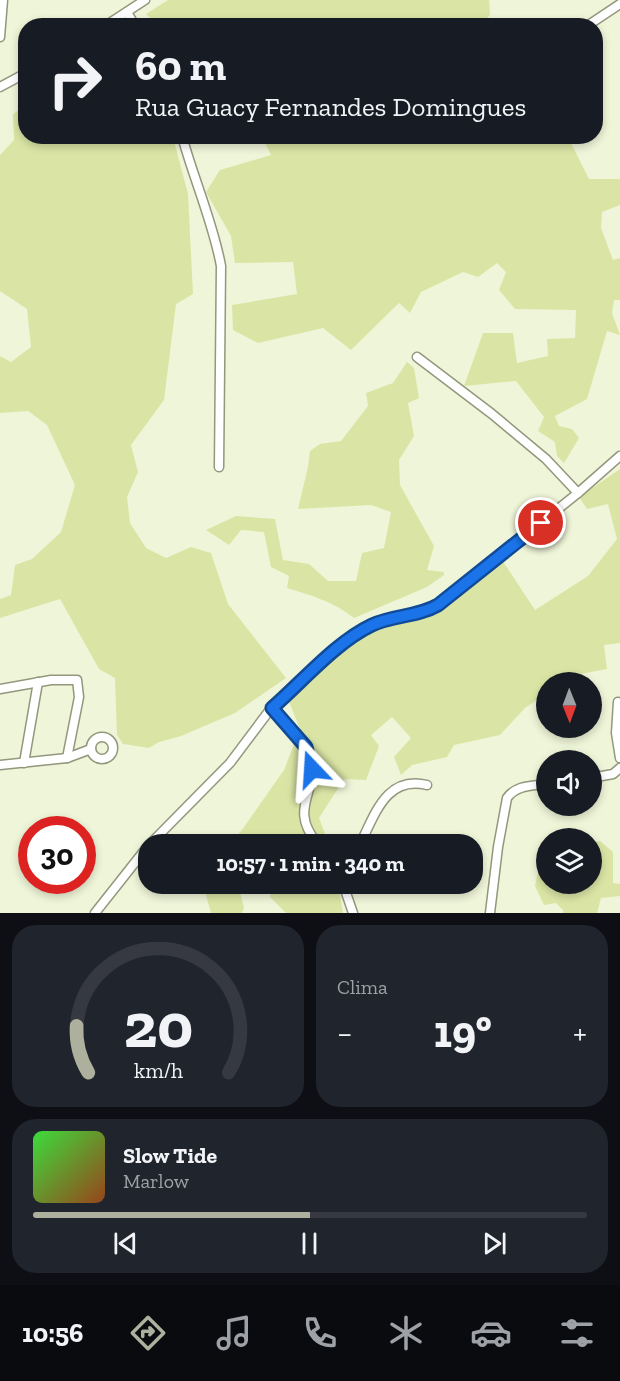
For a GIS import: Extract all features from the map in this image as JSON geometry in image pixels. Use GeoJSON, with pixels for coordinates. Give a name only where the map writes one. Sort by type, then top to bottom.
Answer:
{"type":"FeatureCollection","features":[{"type":"Feature","properties":{"kind":"street"},"geometry":{"type":"LineString","coordinates":[[0,37],[3,0]]}},
{"type":"Feature","properties":{"kind":"street"},"geometry":{"type":"LineString","coordinates":[[118,18],[145,0]]}},
{"type":"Feature","properties":{"kind":"street"},"geometry":{"type":"LineString","coordinates":[[599,18],[620,4]]}},
{"type":"Feature","properties":{"kind":"street"},"geometry":{"type":"LineString","coordinates":[[127,12],[130,18]]}},
{"type":"Feature","properties":{"kind":"street"},"geometry":{"type":"LineString","coordinates":[[0,87],[18,77]]}},
{"type":"Feature","properties":{"kind":"street"},"geometry":{"type":"LineString","coordinates":[[185,144],[215,237],[221,266],[219,467]]}},
{"type":"Feature","properties":{"kind":"street"},"geometry":{"type":"LineString","coordinates":[[417,357],[492,414],[546,459],[578,493]]}},
{"type":"Feature","properties":{"kind":"street"},"geometry":{"type":"LineString","coordinates":[[160,834],[230,763],[272,708],[336,651],[370,626],[425,611],[438,605],[578,493],[620,456]]}},
{"type":"Feature","properties":{"kind":"street"},"geometry":{"type":"LineString","coordinates":[[0,689],[38,682],[77,680],[79,696],[67,758]]}},
{"type":"Feature","properties":{"kind":"street"},"geometry":{"type":"LineString","coordinates":[[24,763],[38,682]]}},
{"type":"Feature","properties":{"kind":"street"},"geometry":{"type":"LineString","coordinates":[[618,702],[615,733],[620,758]]}},
{"type":"Feature","properties":{"kind":"street"},"geometry":{"type":"LineString","coordinates":[[272,708],[306,747],[310,758],[312,769],[303,808],[303,818],[310,834]]}},
{"type":"Feature","properties":{"kind":"street"},"geometry":{"type":"LineString","coordinates":[[0,765],[67,758],[91,749]]}},
{"type":"Feature","properties":{"kind":"street"},"geometry":{"type":"LineString","coordinates":[[602,776],[613,774],[620,768]]}},
{"type":"Feature","properties":{"kind":"street"},"geometry":{"type":"LineString","coordinates":[[365,834],[378,809],[396,788],[412,782],[427,785]]}},
{"type":"Feature","properties":{"kind":"street"},"geometry":{"type":"LineString","coordinates":[[490,913],[507,798],[520,788],[536,786]]}},
{"type":"Feature","properties":{"kind":"street"},"geometry":{"type":"LineString","coordinates":[[95,913],[138,859]]}},
{"type":"Feature","properties":{"kind":"street"},"geometry":{"type":"LineString","coordinates":[[346,894],[352,913]]}},
{"type":"Feature","properties":{"kind":"green space"},"geometry":{"type":"Polygon","coordinates":[[[168,0],[489,0],[490,14],[488,18],[150,18],[146,14],[168,0]]]}},
{"type":"Feature","properties":{"kind":"green space"},"geometry":{"type":"Polygon","coordinates":[[[18,111],[18,144],[175,144],[188,194],[193,294],[176,304],[164,400],[131,445],[138,472],[127,497],[130,523],[146,548],[166,558],[191,547],[211,553],[228,604],[286,678],[235,713],[149,748],[123,744],[117,735],[115,678],[99,669],[60,599],[0,618],[0,599],[11,595],[15,565],[32,559],[61,532],[75,485],[47,425],[28,411],[0,413],[0,356],[11,362],[31,347],[27,309],[0,291],[0,155],[14,140],[13,114],[18,111]]]}},
{"type":"Feature","properties":{"kind":"green space"},"geometry":{"type":"Polygon","coordinates":[[[266,144],[572,144],[589,179],[620,179],[620,205],[602,212],[601,228],[613,260],[620,258],[620,300],[614,300],[612,313],[620,335],[607,331],[587,399],[555,416],[559,426],[572,429],[579,438],[564,463],[557,456],[555,442],[538,431],[544,417],[516,381],[464,386],[483,333],[513,333],[517,363],[548,356],[547,339],[575,338],[576,310],[515,309],[499,290],[506,272],[497,263],[478,277],[463,272],[421,292],[410,313],[399,303],[351,350],[323,328],[258,343],[233,330],[232,305],[297,294],[293,262],[235,263],[231,236],[206,192],[220,170],[271,155],[266,144]]]}},
{"type":"Feature","properties":{"kind":"green space"},"geometry":{"type":"Polygon","coordinates":[[[407,362],[414,368],[419,398],[408,403],[414,436],[399,460],[400,485],[434,546],[427,570],[444,572],[444,575],[427,587],[354,618],[330,603],[287,588],[289,576],[271,567],[264,532],[241,530],[229,545],[206,530],[236,516],[275,519],[283,560],[309,564],[328,581],[356,581],[362,553],[384,548],[391,512],[371,505],[298,509],[310,451],[320,444],[341,441],[368,406],[366,393],[393,383],[407,362]]]}},
{"type":"Feature","properties":{"kind":"green space"},"geometry":{"type":"Polygon","coordinates":[[[620,469],[620,643],[604,645],[607,669],[591,672],[536,672],[536,701],[525,708],[500,735],[454,745],[447,757],[412,765],[401,775],[394,757],[411,738],[392,717],[371,735],[379,746],[366,780],[344,779],[319,818],[325,834],[238,834],[284,770],[300,729],[288,699],[323,664],[374,625],[429,613],[502,560],[535,610],[588,576],[617,539],[608,504],[587,509],[579,497],[620,469]]]}},
{"type":"Feature","properties":{"kind":"green space"},"geometry":{"type":"Polygon","coordinates":[[[602,843],[613,852],[613,883],[620,884],[620,896],[601,898],[597,913],[563,913],[556,903],[544,905],[539,894],[602,894],[602,843]]]}},
{"type":"Feature","properties":{"kind":"green space"},"geometry":{"type":"Polygon","coordinates":[[[206,894],[240,894],[244,908],[242,913],[211,913],[206,894]]]}},
{"type":"Feature","properties":{"kind":"green space"},"geometry":{"type":"Polygon","coordinates":[[[270,894],[340,894],[343,913],[286,913],[270,897],[270,894]]]}},
{"type":"Feature","properties":{"kind":"route"},"geometry":{"type":"LineString","coordinates":[[312,769],[306,747],[272,708],[328,657],[364,630],[382,621],[425,611],[438,605],[541,523]]}}]}
